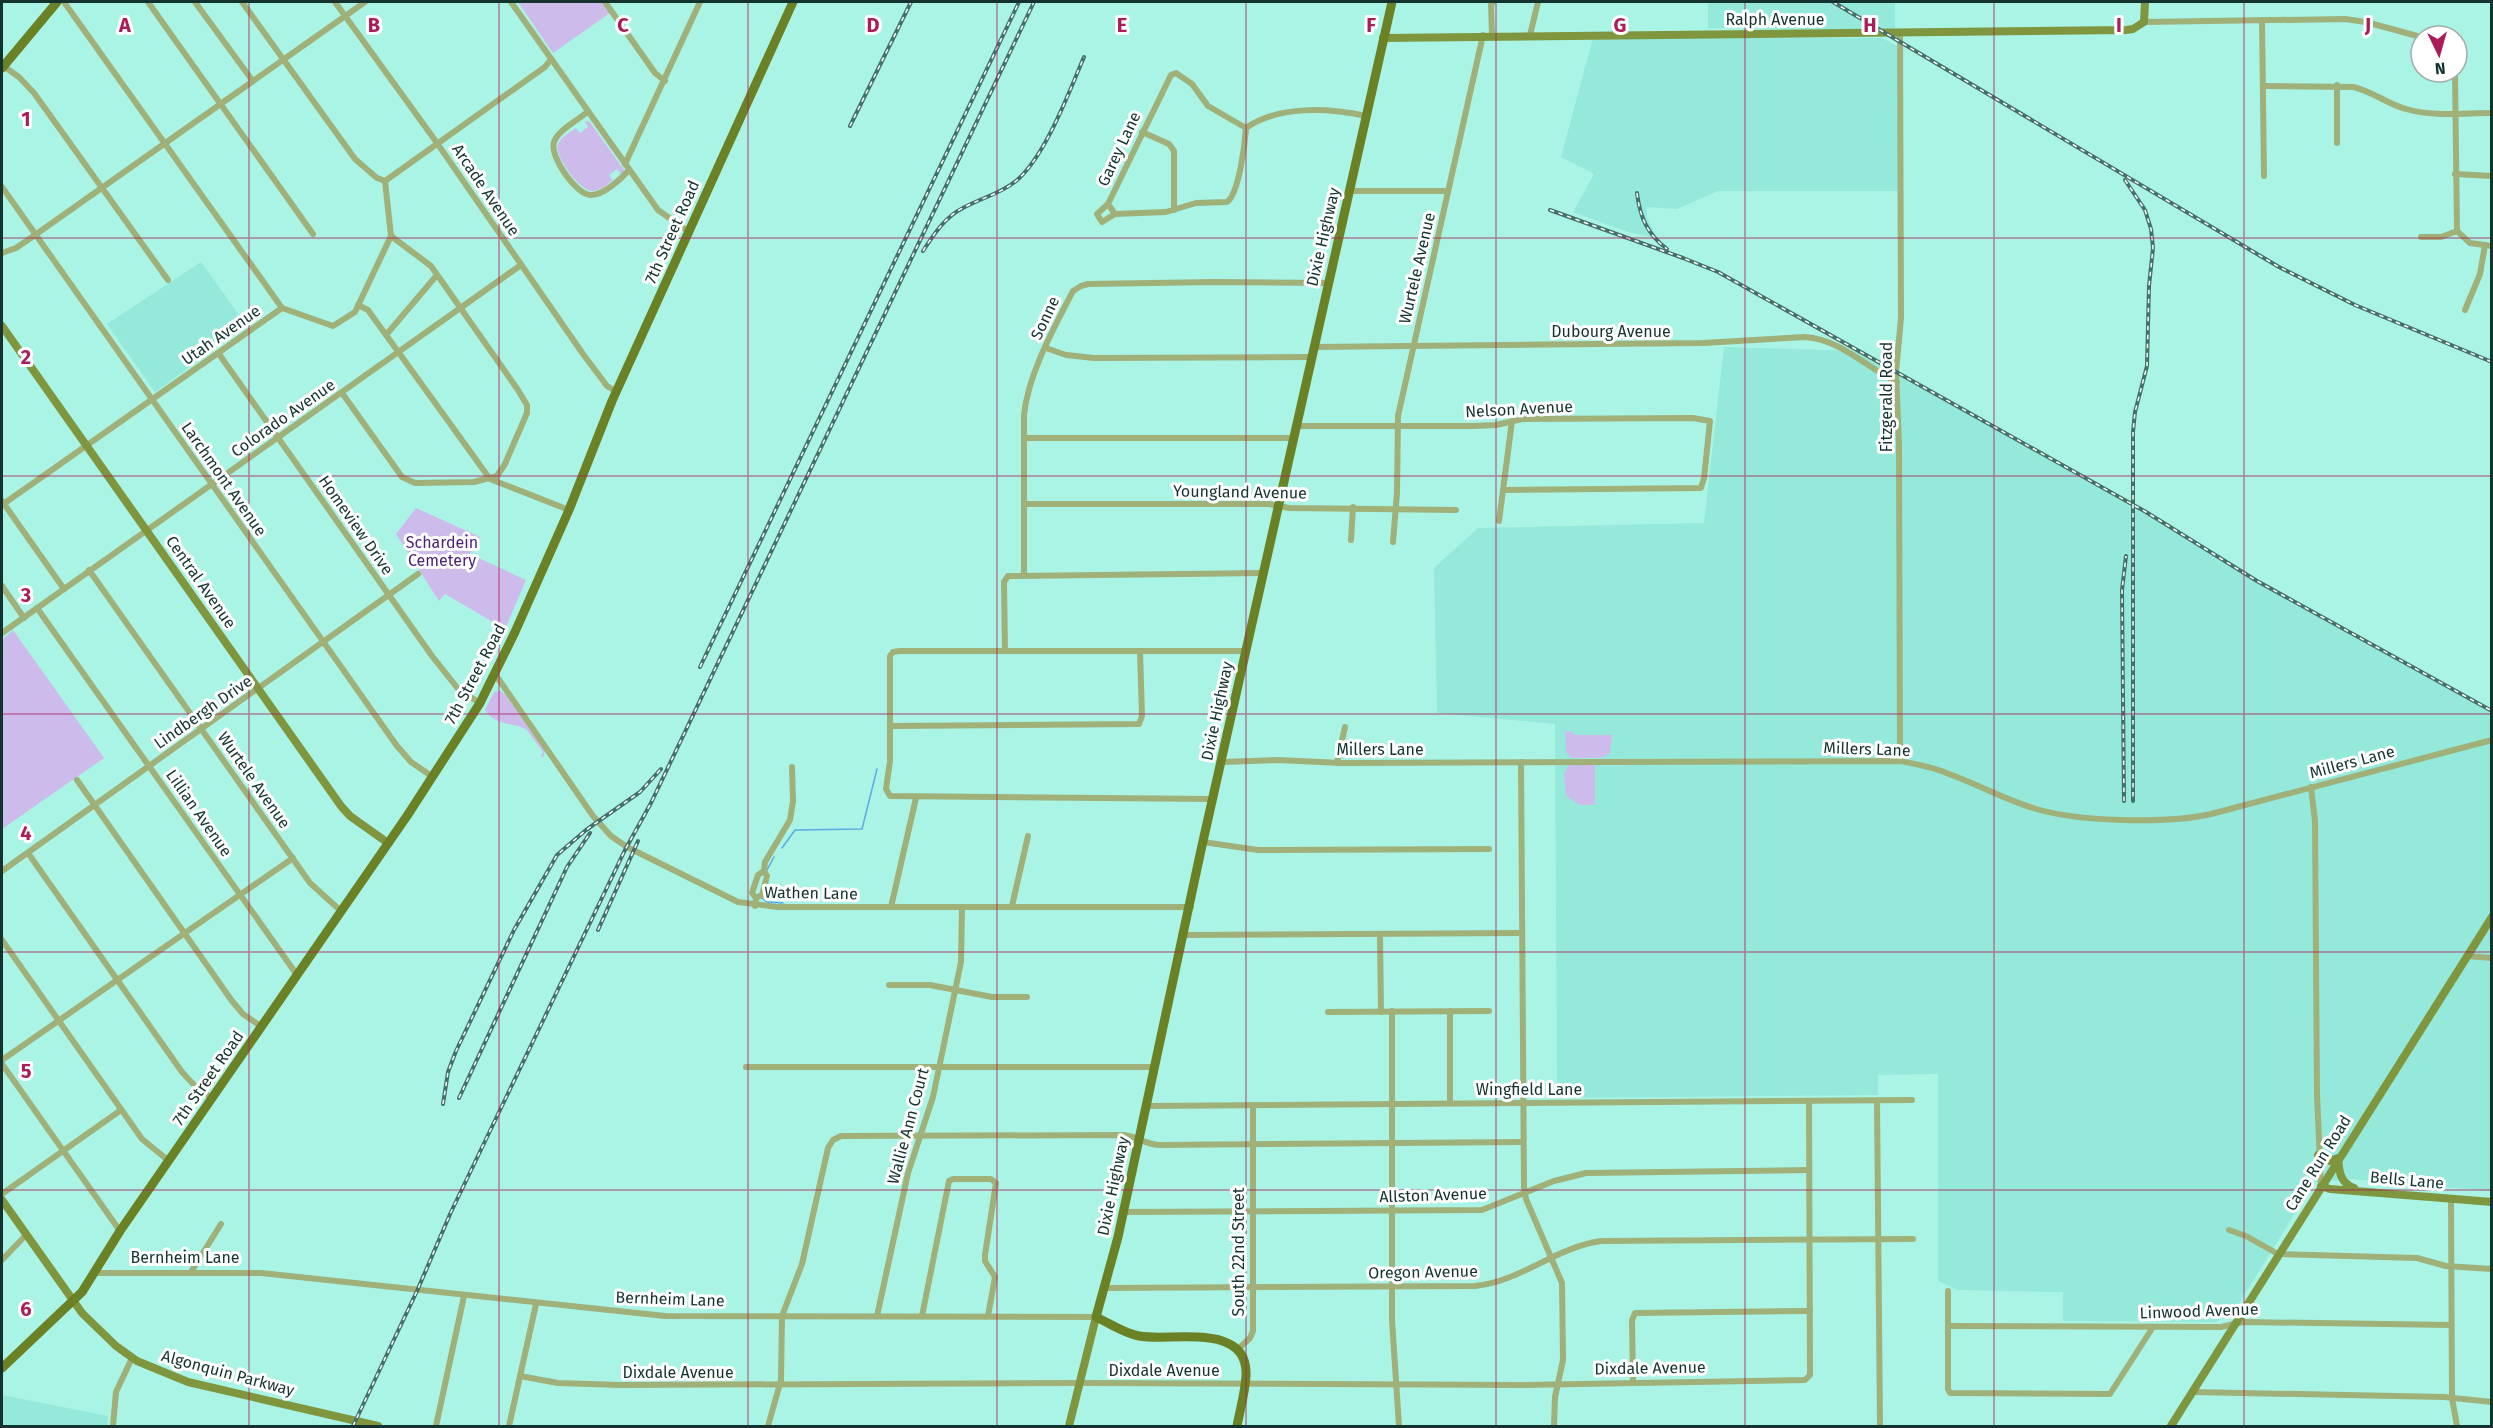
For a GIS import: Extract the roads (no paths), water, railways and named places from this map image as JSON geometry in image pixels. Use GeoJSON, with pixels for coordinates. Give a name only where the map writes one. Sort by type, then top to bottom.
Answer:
{"type":"FeatureCollection","features":[{"type":"Feature","properties":{"kind":"main road"},"geometry":{"type":"LineString","coordinates":[[2,66],[57,2]]}},
{"type":"Feature","properties":{"kind":"main road","name":"7th Street Road"},"geometry":{"type":"LineString","coordinates":[[2,1368],[73,1301],[95,1273],[120,1231],[433,777],[480,703],[569,510],[617,392],[793,2]]}},
{"type":"Feature","properties":{"kind":"main road","name":"Dixie Highway"},"geometry":{"type":"LineString","coordinates":[[1096,1317],[1123,1212],[1245,651],[1280,506],[1313,347],[1392,2]]}},
{"type":"Feature","properties":{"kind":"main road","name":"Bernheim Lane"},"geometry":{"type":"LineString","coordinates":[[1096,1317],[1133,1335],[1216,1338],[1227,1342],[1237,1350]]}},
{"type":"Feature","properties":{"kind":"main road"},"geometry":{"type":"LineString","coordinates":[[1237,1350],[1246,1370],[1237,1426]]}},
{"type":"Feature","properties":{"kind":"street"},"geometry":{"type":"LineString","coordinates":[[64,2],[282,308]]}},
{"type":"Feature","properties":{"kind":"street"},"geometry":{"type":"LineString","coordinates":[[148,2],[313,234]]}},
{"type":"Feature","properties":{"kind":"street"},"geometry":{"type":"LineString","coordinates":[[195,2],[252,81]]}},
{"type":"Feature","properties":{"kind":"street"},"geometry":{"type":"LineString","coordinates":[[242,2],[355,159],[377,178],[385,181]]}},
{"type":"Feature","properties":{"kind":"street","name":"Arcade Avenue"},"geometry":{"type":"LineString","coordinates":[[335,2],[607,386],[617,392]]}},
{"type":"Feature","properties":{"kind":"street"},"geometry":{"type":"LineString","coordinates":[[2,254],[35,235],[364,2]]}},
{"type":"Feature","properties":{"kind":"street"},"geometry":{"type":"LineString","coordinates":[[511,2],[658,210],[688,231]]}},
{"type":"Feature","properties":{"kind":"street"},"geometry":{"type":"LineString","coordinates":[[604,2],[655,73],[664,81]]}},
{"type":"Feature","properties":{"kind":"street"},"geometry":{"type":"LineString","coordinates":[[588,111],[555,138],[553,151],[578,190],[589,195],[599,193],[627,167],[700,2]]}},
{"type":"Feature","properties":{"kind":"street","name":"Wurtele Avenue"},"geometry":{"type":"LineString","coordinates":[[1394,542],[1397,425],[1448,191],[1487,35],[1492,2]]}},
{"type":"Feature","properties":{"kind":"street"},"geometry":{"type":"LineString","coordinates":[[1530,35],[1538,2]]}},
{"type":"Feature","properties":{"kind":"street"},"geometry":{"type":"LineString","coordinates":[[2145,2],[2144,22],[2352,20],[2409,34]]}},
{"type":"Feature","properties":{"kind":"street"},"geometry":{"type":"LineString","coordinates":[[2262,20],[2264,176]]}},
{"type":"Feature","properties":{"kind":"street","name":"Ralph Avenue"},"geometry":{"type":"LineString","coordinates":[[1383,38],[1487,35],[1900,34],[2126,30],[2133,29],[2144,22]]}},
{"type":"Feature","properties":{"kind":"street","name":"Fitzgerald Road"},"geometry":{"type":"LineString","coordinates":[[1900,34],[1901,318],[1897,382],[1900,761]]}},
{"type":"Feature","properties":{"kind":"street"},"geometry":{"type":"LineString","coordinates":[[385,181],[545,67],[551,59]]}},
{"type":"Feature","properties":{"kind":"street"},"geometry":{"type":"LineString","coordinates":[[2,66],[26,84],[168,280]]}},
{"type":"Feature","properties":{"kind":"street","name":"Garey Lane"},"geometry":{"type":"LineString","coordinates":[[1115,214],[1108,204],[1167,79],[1174,74],[1190,81],[1208,106],[1246,128]]}},
{"type":"Feature","properties":{"kind":"street"},"geometry":{"type":"LineString","coordinates":[[2455,84],[2457,231],[2470,243],[2488,246],[2480,274],[2465,309]]}},
{"type":"Feature","properties":{"kind":"street"},"geometry":{"type":"LineString","coordinates":[[2263,86],[2337,86],[2365,90],[2407,110],[2492,113]]}},
{"type":"Feature","properties":{"kind":"street"},"geometry":{"type":"LineString","coordinates":[[2337,86],[2337,143]]}},
{"type":"Feature","properties":{"kind":"street"},"geometry":{"type":"LineString","coordinates":[[1108,204],[1097,214],[1102,222],[1115,214],[1166,212],[1196,203],[1223,203],[1232,198],[1246,128],[1263,119],[1299,111],[1339,111],[1366,116]]}},
{"type":"Feature","properties":{"kind":"street"},"geometry":{"type":"LineString","coordinates":[[1142,132],[1169,144],[1174,151],[1174,210]]}},
{"type":"Feature","properties":{"kind":"street"},"geometry":{"type":"LineString","coordinates":[[2455,174],[2492,176]]}},
{"type":"Feature","properties":{"kind":"street"},"geometry":{"type":"LineString","coordinates":[[342,393],[405,480],[415,483],[474,482],[490,479],[501,473],[527,413],[527,405],[437,275],[430,266],[391,236],[385,181]]}},
{"type":"Feature","properties":{"kind":"street","name":"Larchmont Avenue"},"geometry":{"type":"LineString","coordinates":[[2,188],[403,754],[433,777]]}},
{"type":"Feature","properties":{"kind":"street"},"geometry":{"type":"LineString","coordinates":[[1349,191],[1448,191]]}},
{"type":"Feature","properties":{"kind":"street"},"geometry":{"type":"LineString","coordinates":[[2421,237],[2441,237],[2457,231]]}},
{"type":"Feature","properties":{"kind":"street","name":"Utah Avenue"},"geometry":{"type":"LineString","coordinates":[[2,503],[282,308],[336,326],[353,316],[391,236]]}},
{"type":"Feature","properties":{"kind":"street","name":"Colorado Avenue"},"geometry":{"type":"LineString","coordinates":[[2,633],[521,265]]}},
{"type":"Feature","properties":{"kind":"street"},"geometry":{"type":"LineString","coordinates":[[386,335],[437,275]]}},
{"type":"Feature","properties":{"kind":"street","name":"Sonne"},"geometry":{"type":"LineString","coordinates":[[1024,575],[1024,415],[1028,390],[1073,291],[1084,285],[1328,282]]}},
{"type":"Feature","properties":{"kind":"street"},"geometry":{"type":"LineString","coordinates":[[358,305],[368,310],[490,479],[569,510]]}},
{"type":"Feature","properties":{"kind":"street","name":"Central Avenue"},"geometry":{"type":"LineString","coordinates":[[2,326],[345,812],[388,843]]}},
{"type":"Feature","properties":{"kind":"street","name":"Dubourg Avenue"},"geometry":{"type":"LineString","coordinates":[[1313,347],[1703,344],[1806,337],[1821,339],[1844,348],[1897,382]]}},
{"type":"Feature","properties":{"kind":"street"},"geometry":{"type":"LineString","coordinates":[[1046,348],[1066,355],[1094,358],[1311,357]]}},
{"type":"Feature","properties":{"kind":"street","name":"Homeview Drive"},"geometry":{"type":"LineString","coordinates":[[219,354],[388,595],[455,686],[480,703]]}},
{"type":"Feature","properties":{"kind":"street","name":"Nelson Avenue"},"geometry":{"type":"LineString","coordinates":[[1296,426],[1487,426],[1534,419],[1708,419],[1711,425],[1701,488],[1504,489]]}},
{"type":"Feature","properties":{"kind":"street"},"geometry":{"type":"LineString","coordinates":[[1499,521],[1512,422]]}},
{"type":"Feature","properties":{"kind":"street"},"geometry":{"type":"LineString","coordinates":[[1024,438],[1293,438]]}},
{"type":"Feature","properties":{"kind":"street"},"geometry":{"type":"LineString","coordinates":[[2,503],[64,589]]}},
{"type":"Feature","properties":{"kind":"street","name":"Youngland Avenue"},"geometry":{"type":"LineString","coordinates":[[1024,504],[1240,504],[1289,508],[1456,510]]}},
{"type":"Feature","properties":{"kind":"street"},"geometry":{"type":"LineString","coordinates":[[1352,540],[1353,507]]}},
{"type":"Feature","properties":{"kind":"street","name":"Wurtele Avenue"},"geometry":{"type":"LineString","coordinates":[[89,570],[292,858],[318,892],[341,911]]}},
{"type":"Feature","properties":{"kind":"street"},"geometry":{"type":"LineString","coordinates":[[1005,651],[1004,582],[1006,577],[1264,573]]}},
{"type":"Feature","properties":{"kind":"street","name":"Lindbergh Drive"},"geometry":{"type":"LineString","coordinates":[[2,871],[418,574]]}},
{"type":"Feature","properties":{"kind":"street"},"geometry":{"type":"LineString","coordinates":[[2,586],[24,618]]}},
{"type":"Feature","properties":{"kind":"street","name":"Lillian Avenue"},"geometry":{"type":"LineString","coordinates":[[37,608],[297,975]]}},
{"type":"Feature","properties":{"kind":"street"},"geometry":{"type":"LineString","coordinates":[[890,726],[1141,723],[1140,651]]}},
{"type":"Feature","properties":{"kind":"street"},"geometry":{"type":"LineString","coordinates":[[1214,799],[895,798],[887,793],[890,656],[893,652],[1245,651]]}},
{"type":"Feature","properties":{"kind":"street","name":"Wathen Lane"},"geometry":{"type":"LineString","coordinates":[[495,674],[592,816],[610,836],[718,894],[755,906],[1191,907]]}},
{"type":"Feature","properties":{"kind":"street"},"geometry":{"type":"LineString","coordinates":[[1337,763],[1345,728]]}},
{"type":"Feature","properties":{"kind":"street","name":"Millers Lane"},"geometry":{"type":"LineString","coordinates":[[1222,762],[1280,760],[1337,763],[1900,761],[1938,770],[2035,809],[2079,817],[2163,819],[2197,817],[2492,740]]}},
{"type":"Feature","properties":{"kind":"street"},"geometry":{"type":"LineString","coordinates":[[1521,762],[1525,1193],[1561,1277],[1563,1360],[1555,1397],[1554,1426]]}},
{"type":"Feature","properties":{"kind":"street"},"geometry":{"type":"LineString","coordinates":[[755,906],[756,898],[762,895],[766,876],[765,862],[790,820],[793,801],[792,767]]}},
{"type":"Feature","properties":{"kind":"street"},"geometry":{"type":"LineString","coordinates":[[77,780],[237,1008],[262,1026]]}},
{"type":"Feature","properties":{"kind":"street"},"geometry":{"type":"LineString","coordinates":[[2311,787],[2315,821],[2318,1155],[2321,1186]]}},
{"type":"Feature","properties":{"kind":"street"},"geometry":{"type":"LineString","coordinates":[[891,907],[916,798]]}},
{"type":"Feature","properties":{"kind":"street"},"geometry":{"type":"LineString","coordinates":[[1012,906],[1028,836]]}},
{"type":"Feature","properties":{"kind":"street"},"geometry":{"type":"LineString","coordinates":[[1203,842],[1258,850],[1489,849]]}},
{"type":"Feature","properties":{"kind":"street"},"geometry":{"type":"LineString","coordinates":[[28,853],[182,1072],[195,1086],[212,1098]]}},
{"type":"Feature","properties":{"kind":"street"},"geometry":{"type":"LineString","coordinates":[[120,1231],[2,1062],[292,858]]}},
{"type":"Feature","properties":{"kind":"street","name":"Wallie Ann Court"},"geometry":{"type":"LineString","coordinates":[[877,1316],[908,1173],[933,1097],[962,947],[962,907]]}},
{"type":"Feature","properties":{"kind":"street","name":"Cane Run Road"},"geometry":{"type":"LineString","coordinates":[[2171,1426],[2492,917]]}},
{"type":"Feature","properties":{"kind":"street"},"geometry":{"type":"LineString","coordinates":[[1184,935],[1522,933]]}},
{"type":"Feature","properties":{"kind":"street"},"geometry":{"type":"LineString","coordinates":[[1380,934],[1381,1012]]}},
{"type":"Feature","properties":{"kind":"street"},"geometry":{"type":"LineString","coordinates":[[2,940],[146,1144],[169,1161]]}},
{"type":"Feature","properties":{"kind":"street"},"geometry":{"type":"LineString","coordinates":[[2467,956],[2492,958]]}},
{"type":"Feature","properties":{"kind":"street"},"geometry":{"type":"LineString","coordinates":[[889,985],[930,985],[992,997],[1027,997]]}},
{"type":"Feature","properties":{"kind":"street"},"geometry":{"type":"LineString","coordinates":[[1392,1011],[1392,1287],[1399,1426]]}},
{"type":"Feature","properties":{"kind":"street"},"geometry":{"type":"LineString","coordinates":[[1450,1011],[1450,1103]]}},
{"type":"Feature","properties":{"kind":"street"},"geometry":{"type":"LineString","coordinates":[[1328,1012],[1489,1011]]}},
{"type":"Feature","properties":{"kind":"street"},"geometry":{"type":"LineString","coordinates":[[746,1067],[1155,1067]]}},
{"type":"Feature","properties":{"kind":"street","name":"Wingfield Lane"},"geometry":{"type":"LineString","coordinates":[[1146,1106],[1912,1100]]}},
{"type":"Feature","properties":{"kind":"street"},"geometry":{"type":"LineString","coordinates":[[1633,1382],[1632,1320],[1635,1313],[1810,1311],[1809,1101]]}},
{"type":"Feature","properties":{"kind":"street"},"geometry":{"type":"LineString","coordinates":[[1877,1101],[1880,1426]]}},
{"type":"Feature","properties":{"kind":"street","name":"South 22nd Street"},"geometry":{"type":"LineString","coordinates":[[1237,1350],[1250,1338],[1253,1331],[1253,1105]]}},
{"type":"Feature","properties":{"kind":"street"},"geometry":{"type":"LineString","coordinates":[[2,1194],[121,1110]]}},
{"type":"Feature","properties":{"kind":"street"},"geometry":{"type":"LineString","coordinates":[[768,1426],[780,1385],[782,1316],[802,1264],[828,1148],[833,1140],[847,1135],[1094,1135],[1129,1136],[1145,1144],[1523,1142]]}},
{"type":"Feature","properties":{"kind":"street"},"geometry":{"type":"LineString","coordinates":[[2318,1155],[2330,1161],[2338,1158],[2343,1181],[2350,1187],[2369,1192]]}},
{"type":"Feature","properties":{"kind":"street","name":"Allston Avenue"},"geometry":{"type":"LineString","coordinates":[[1123,1212],[1482,1210],[1554,1181],[1586,1173],[1809,1170]]}},
{"type":"Feature","properties":{"kind":"street"},"geometry":{"type":"LineString","coordinates":[[922,1316],[949,1181],[953,1179],[991,1179],[996,1183],[995,1198],[985,1256],[995,1277],[988,1316]]}},
{"type":"Feature","properties":{"kind":"street","name":"Bells Lane"},"geometry":{"type":"LineString","coordinates":[[2321,1186],[2492,1202]]}},
{"type":"Feature","properties":{"kind":"street"},"geometry":{"type":"LineString","coordinates":[[2451,1198],[2452,1398],[2457,1426]]}},
{"type":"Feature","properties":{"kind":"street","name":"Algonquin Parkway"},"geometry":{"type":"LineString","coordinates":[[2,1200],[73,1301],[92,1324],[132,1358],[150,1368],[188,1382],[378,1426]]}},
{"type":"Feature","properties":{"kind":"street"},"geometry":{"type":"LineString","coordinates":[[191,1272],[221,1224]]}},
{"type":"Feature","properties":{"kind":"street"},"geometry":{"type":"LineString","coordinates":[[2229,1230],[2247,1236],[2278,1254],[2408,1258],[2451,1266],[2492,1269]]}},
{"type":"Feature","properties":{"kind":"street"},"geometry":{"type":"LineString","coordinates":[[2,1260],[26,1235]]}},
{"type":"Feature","properties":{"kind":"street","name":"Oregon Avenue"},"geometry":{"type":"LineString","coordinates":[[1105,1288],[1485,1285],[1580,1245],[1601,1241],[1913,1239]]}},
{"type":"Feature","properties":{"kind":"street","name":"Bernheim Lane"},"geometry":{"type":"LineString","coordinates":[[95,1273],[261,1273],[665,1316],[1096,1317]]}},
{"type":"Feature","properties":{"kind":"street"},"geometry":{"type":"LineString","coordinates":[[1947,1291],[1948,1389],[1950,1394],[2110,1394],[2153,1327]]}},
{"type":"Feature","properties":{"kind":"street"},"geometry":{"type":"LineString","coordinates":[[436,1426],[464,1296]]}},
{"type":"Feature","properties":{"kind":"street"},"geometry":{"type":"LineString","coordinates":[[509,1426],[536,1304]]}},
{"type":"Feature","properties":{"kind":"street","name":"Dixdale Avenue"},"geometry":{"type":"LineString","coordinates":[[520,1376],[558,1383],[594,1385],[1080,1383],[1397,1385],[1808,1378],[1810,1311]]}},
{"type":"Feature","properties":{"kind":"street","name":"Dixie Highway"},"geometry":{"type":"LineString","coordinates":[[1069,1426],[1096,1317]]}},
{"type":"Feature","properties":{"kind":"street","name":"Linwood Avenue"},"geometry":{"type":"LineString","coordinates":[[1948,1326],[2221,1327],[2243,1322],[2451,1325]]}},
{"type":"Feature","properties":{"kind":"street"},"geometry":{"type":"LineString","coordinates":[[113,1426],[116,1392],[132,1358]]}},
{"type":"Feature","properties":{"kind":"street"},"geometry":{"type":"LineString","coordinates":[[2192,1392],[2452,1398],[2492,1402]]}},
{"type":"Feature","properties":{"kind":"waterway"},"geometry":{"type":"LineString","coordinates":[[782,848],[795,830],[862,829],[877,769]]}},
{"type":"Feature","properties":{"kind":"waterway"},"geometry":{"type":"LineString","coordinates":[[767,870],[774,857]]}},
{"type":"Feature","properties":{"kind":"waterway"},"geometry":{"type":"LineString","coordinates":[[762,898],[767,902],[783,903]]}},
{"type":"Feature","properties":{"kind":"railway"},"geometry":{"type":"LineString","coordinates":[[850,126],[911,2]]}},
{"type":"Feature","properties":{"kind":"railway"},"geometry":{"type":"LineString","coordinates":[[700,667],[1019,2]]}},
{"type":"Feature","properties":{"kind":"railway"},"geometry":{"type":"LineString","coordinates":[[353,1426],[417,1291],[451,1212],[625,850],[651,803],[1034,2]]}},
{"type":"Feature","properties":{"kind":"railway"},"geometry":{"type":"LineString","coordinates":[[1833,2],[2279,267],[2355,305],[2492,362]]}},
{"type":"Feature","properties":{"kind":"railway"},"geometry":{"type":"LineString","coordinates":[[923,251],[951,216],[997,193],[1016,181],[1027,170],[1055,123],[1084,57]]}},
{"type":"Feature","properties":{"kind":"railway"},"geometry":{"type":"LineString","coordinates":[[2125,180],[2145,210],[2151,229],[2153,248],[2149,286],[2147,366],[2135,412],[2133,432],[2133,801]]}},
{"type":"Feature","properties":{"kind":"railway"},"geometry":{"type":"LineString","coordinates":[[1637,193],[1640,210],[1646,224],[1654,237],[1667,249]]}},
{"type":"Feature","properties":{"kind":"railway"},"geometry":{"type":"LineString","coordinates":[[1550,210],[1718,272],[2146,512],[2257,581],[2492,711]]}},
{"type":"Feature","properties":{"kind":"railway"},"geometry":{"type":"LineString","coordinates":[[2124,801],[2122,590],[2126,556]]}},
{"type":"Feature","properties":{"kind":"railway"},"geometry":{"type":"LineString","coordinates":[[443,1104],[448,1072],[456,1051],[514,930],[557,855],[586,830],[640,792],[661,769]]}},
{"type":"Feature","properties":{"kind":"railway"},"geometry":{"type":"LineString","coordinates":[[459,1098],[567,867],[590,833]]}},
{"type":"Feature","properties":{"kind":"railway"},"geometry":{"type":"LineString","coordinates":[[598,930],[638,841]]}},
{"type":"Feature","properties":{"kind":"park label","name":"Schardein Cemetery"},"geometry":{"type":"Point","coordinates":[442,551]}}]}
